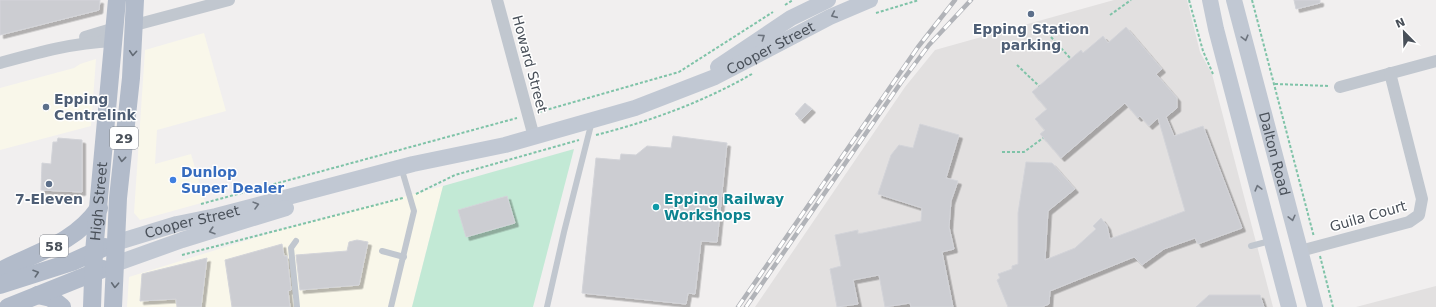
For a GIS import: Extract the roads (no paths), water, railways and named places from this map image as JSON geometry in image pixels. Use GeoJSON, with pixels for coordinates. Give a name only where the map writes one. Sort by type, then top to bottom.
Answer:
{"type":"FeatureCollection","features":[{"type":"Feature","properties":{"kind":"main road","name":"High Street"},"geometry":{"type":"LineString","coordinates":[[92,307],[94,252],[117,0]]}},
{"type":"Feature","properties":{"kind":"main road","name":"High Street"},"geometry":{"type":"LineString","coordinates":[[113,307],[115,243],[135,25],[135,0]]}},
{"type":"Feature","properties":{"kind":"main road","name":"Cooper Street"},"geometry":{"type":"LineString","coordinates":[[671,96],[791,18],[828,0]]}},
{"type":"Feature","properties":{"kind":"main road","name":"Cooper Street"},"geometry":{"type":"LineString","coordinates":[[0,285],[72,262],[115,243],[177,224],[465,159],[504,145],[592,121],[671,96],[735,68],[830,17],[870,0]]}},
{"type":"Feature","properties":{"kind":"main road","name":"Dalton Road"},"geometry":{"type":"LineString","coordinates":[[1210,0],[1216,29],[1289,307]]}},
{"type":"Feature","properties":{"kind":"main road","name":"Dalton Road"},"geometry":{"type":"LineString","coordinates":[[1234,0],[1315,307]]}},
{"type":"Feature","properties":{"kind":"main road"},"geometry":{"type":"LineString","coordinates":[[114,34],[135,25]]}},
{"type":"Feature","properties":{"kind":"main road","name":"Cooper Street"},"geometry":{"type":"LineString","coordinates":[[8,307],[174,242],[402,172]]}},
{"type":"Feature","properties":{"kind":"main road","name":"58"},"geometry":{"type":"LineString","coordinates":[[0,271],[31,258],[71,236],[89,222],[98,208]]}},
{"type":"Feature","properties":{"kind":"main road"},"geometry":{"type":"LineString","coordinates":[[1276,257],[1300,251]]}},
{"type":"Feature","properties":{"kind":"main road"},"geometry":{"type":"LineString","coordinates":[[38,295],[52,298],[62,307]]}},
{"type":"Feature","properties":{"kind":"street"},"geometry":{"type":"LineString","coordinates":[[135,25],[228,0]]}},
{"type":"Feature","properties":{"kind":"street","name":"Howard Street"},"geometry":{"type":"LineString","coordinates":[[496,0],[534,137]]}},
{"type":"Feature","properties":{"kind":"street"},"geometry":{"type":"LineString","coordinates":[[0,63],[114,34]]}},
{"type":"Feature","properties":{"kind":"street"},"geometry":{"type":"LineString","coordinates":[[1340,87],[1436,61]]}},
{"type":"Feature","properties":{"kind":"street","name":"Guila Court"},"geometry":{"type":"LineString","coordinates":[[1300,251],[1409,222],[1415,219],[1421,210],[1422,199],[1390,73]]}},
{"type":"Feature","properties":{"kind":"lane"},"geometry":{"type":"LineString","coordinates":[[547,307],[560,246],[592,121]]}},
{"type":"Feature","properties":{"kind":"lane"},"geometry":{"type":"LineString","coordinates":[[391,307],[414,211],[402,172]]}},
{"type":"Feature","properties":{"kind":"lane"},"geometry":{"type":"LineString","coordinates":[[1250,246],[1272,240]]}},
{"type":"Feature","properties":{"kind":"lane"},"geometry":{"type":"LineString","coordinates":[[296,241],[291,248],[297,307]]}},
{"type":"Feature","properties":{"kind":"lane"},"geometry":{"type":"LineString","coordinates":[[382,251],[404,257]]}},
{"type":"Feature","properties":{"kind":"railway"},"geometry":{"type":"LineString","coordinates":[[738,307],[918,47],[955,0]]}},
{"type":"Feature","properties":{"kind":"railway"},"geometry":{"type":"LineString","coordinates":[[746,307],[902,81],[929,45],[971,0]]}},
{"type":"Feature","properties":{"kind":"place","name":"Epping Station parking"},"geometry":{"type":"Point","coordinates":[1031,14]}},
{"type":"Feature","properties":{"kind":"place","name":"Epping Centrelink"},"geometry":{"type":"Point","coordinates":[46,107]}},
{"type":"Feature","properties":{"kind":"place","name":"Dunlop Super Dealer"},"geometry":{"type":"Point","coordinates":[173,180]}},
{"type":"Feature","properties":{"kind":"place","name":"7-Eleven"},"geometry":{"type":"Point","coordinates":[49,184]}},
{"type":"Feature","properties":{"kind":"place","name":"Epping Railway Workshops"},"geometry":{"type":"Point","coordinates":[656,207]}}]}
